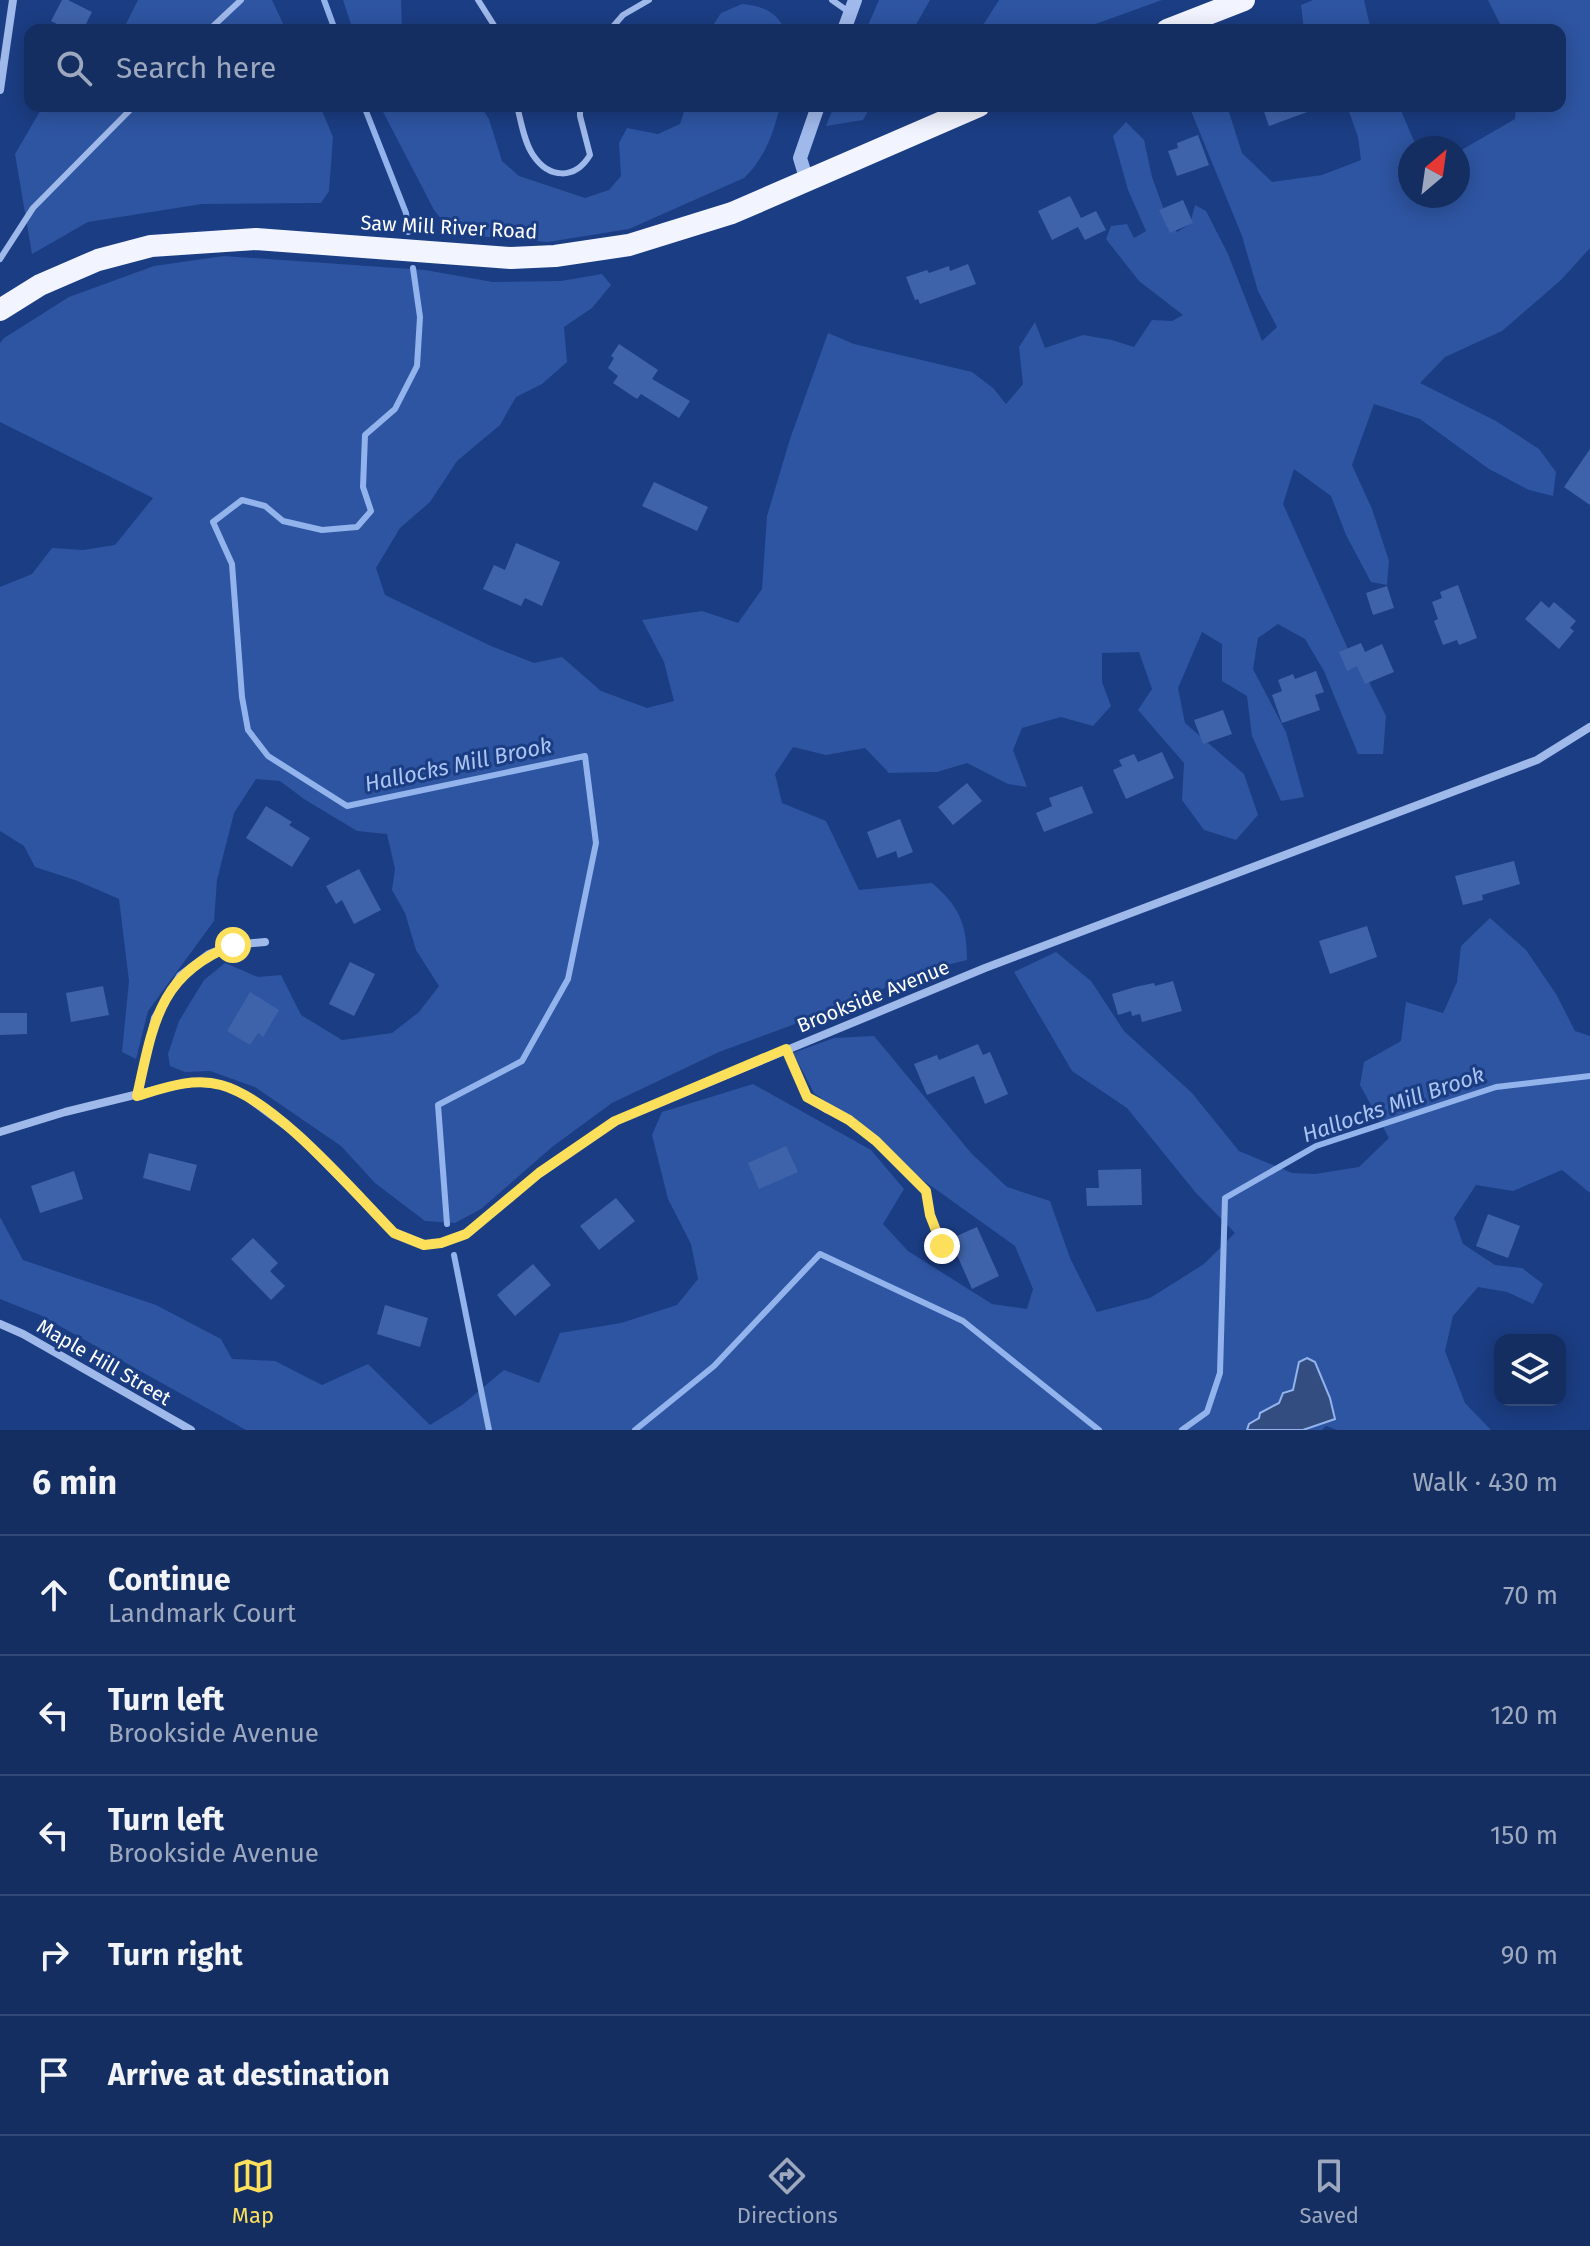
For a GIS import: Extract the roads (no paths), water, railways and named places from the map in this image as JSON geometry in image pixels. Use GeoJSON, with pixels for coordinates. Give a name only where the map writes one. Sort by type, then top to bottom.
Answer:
{"type":"FeatureCollection","features":[{"type":"Feature","properties":{"kind":"highway"},"geometry":{"type":"LineString","coordinates":[[1182,24],[1244,0]]}},
{"type":"Feature","properties":{"kind":"highway","name":"Saw Mill River Road"},"geometry":{"type":"LineString","coordinates":[[0,310],[40,285],[98,260],[151,246],[256,239],[511,258],[555,256],[629,245],[732,213],[965,112]]}},
{"type":"Feature","properties":{"kind":"street"},"geometry":{"type":"LineString","coordinates":[[0,90],[13,0]]}},
{"type":"Feature","properties":{"kind":"street"},"geometry":{"type":"LineString","coordinates":[[807,181],[800,158],[816,112]]}},
{"type":"Feature","properties":{"kind":"street","name":"Brookside Avenue"},"geometry":{"type":"LineString","coordinates":[[0,1132],[65,1112],[196,1082],[222,1085],[246,1096],[298,1135],[394,1233],[424,1245],[441,1243],[466,1234],[539,1173],[615,1121],[985,968],[1537,760],[1590,727]]}},
{"type":"Feature","properties":{"kind":"street"},"geometry":{"type":"LineString","coordinates":[[137,1096],[155,1018],[180,976],[209,954],[233,945],[265,942]]}},
{"type":"Feature","properties":{"kind":"street","name":"Maple Hill Street"},"geometry":{"type":"LineString","coordinates":[[0,1324],[23,1334],[191,1430]]}},
{"type":"Feature","properties":{"kind":"lane"},"geometry":{"type":"LineString","coordinates":[[215,24],[241,0]]}},
{"type":"Feature","properties":{"kind":"lane"},"geometry":{"type":"LineString","coordinates":[[478,0],[493,24]]}},
{"type":"Feature","properties":{"kind":"lane"},"geometry":{"type":"LineString","coordinates":[[615,24],[623,15],[649,0]]}},
{"type":"Feature","properties":{"kind":"lane"},"geometry":{"type":"LineString","coordinates":[[832,0],[852,6]]}},
{"type":"Feature","properties":{"kind":"lane"},"geometry":{"type":"LineString","coordinates":[[0,259],[33,208],[128,112]]}},
{"type":"Feature","properties":{"kind":"lane"},"geometry":{"type":"LineString","coordinates":[[519,112],[533,155],[548,170],[567,175],[583,167],[590,155],[580,112]]}},
{"type":"Feature","properties":{"kind":"lane"},"geometry":{"type":"LineString","coordinates":[[786,1049],[807,1097],[849,1120],[876,1141],[926,1191],[930,1215],[942,1246]]}},
{"type":"Feature","properties":{"kind":"waterway","name":"Hallocks Mill Brook"},"geometry":{"type":"LineString","coordinates":[[324,0],[333,24]]}},
{"type":"Feature","properties":{"kind":"waterway","name":"Hallocks Mill Brook"},"geometry":{"type":"LineString","coordinates":[[366,112],[406,213],[408,232]]}},
{"type":"Feature","properties":{"kind":"waterway","name":"Hallocks Mill Brook"},"geometry":{"type":"LineString","coordinates":[[413,268],[420,317],[417,366],[395,409],[365,435],[363,487],[371,511],[357,527],[322,530],[283,521],[265,506],[242,500],[213,522],[232,564],[242,697],[248,730],[268,756],[347,806],[585,756],[596,843],[568,979],[522,1061],[438,1105],[447,1224]]}},
{"type":"Feature","properties":{"kind":"waterway","name":"Hallocks Mill Brook"},"geometry":{"type":"LineString","coordinates":[[1182,1430],[1207,1412],[1220,1373],[1225,1198],[1316,1146],[1496,1087],[1590,1076]]}},
{"type":"Feature","properties":{"kind":"waterway","name":"Hallocks Mill Brook"},"geometry":{"type":"LineString","coordinates":[[635,1430],[714,1366],[820,1254],[963,1321],[1099,1430]]}},
{"type":"Feature","properties":{"kind":"waterway","name":"Hallocks Mill Brook"},"geometry":{"type":"LineString","coordinates":[[454,1255],[489,1430]]}}]}
